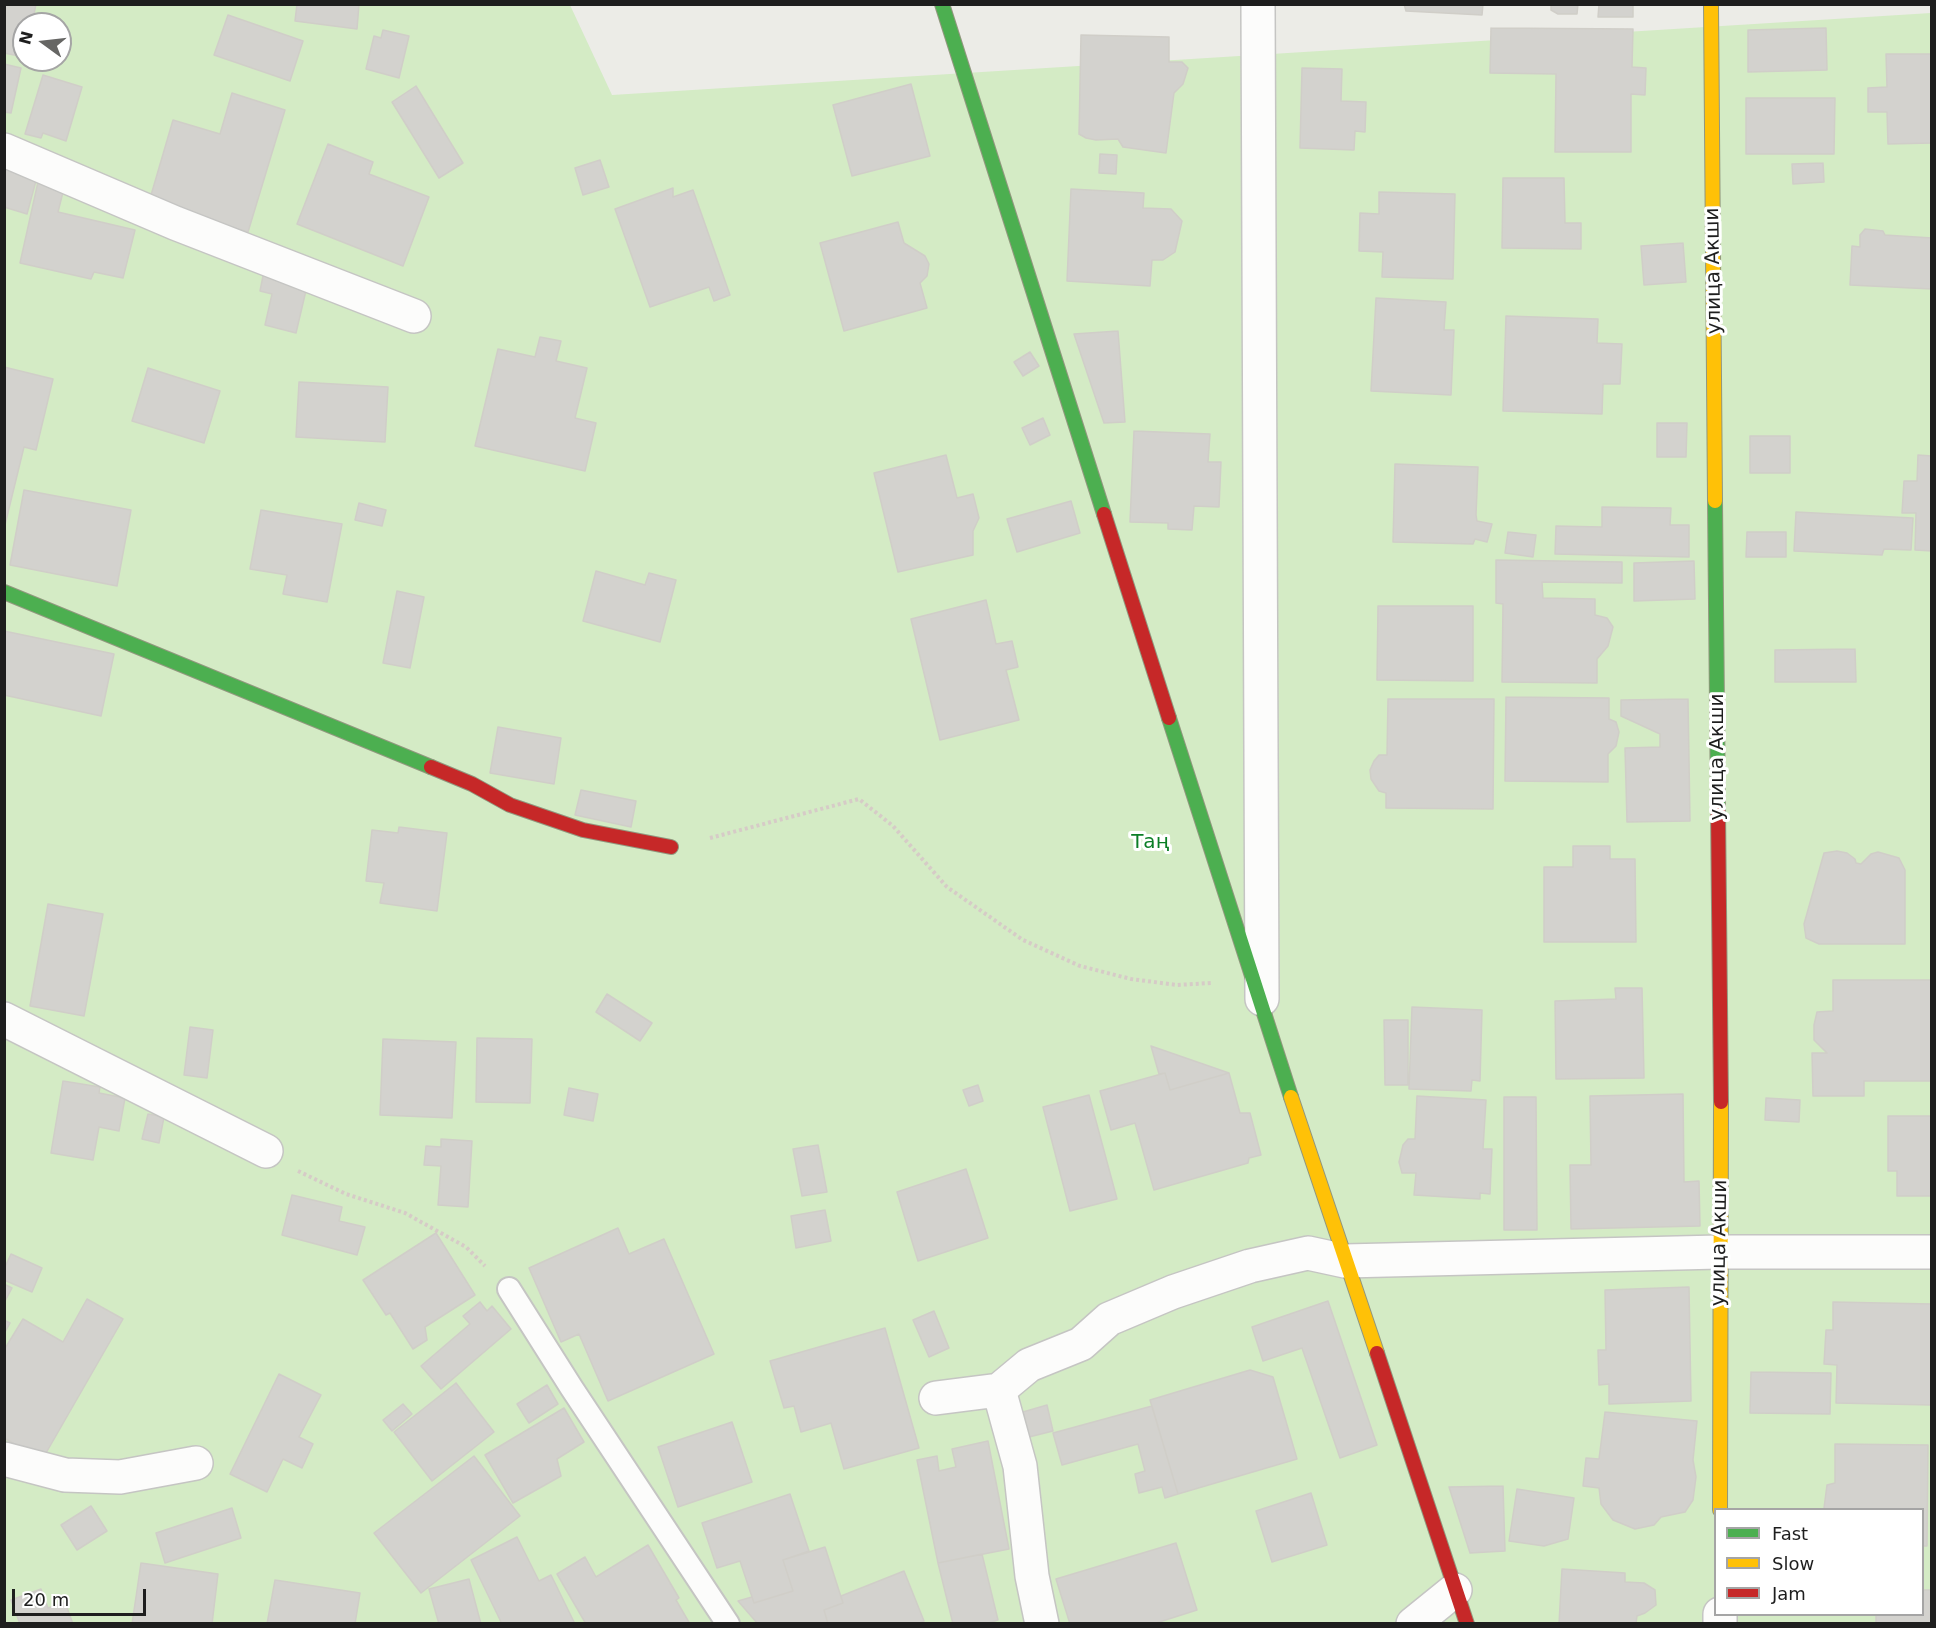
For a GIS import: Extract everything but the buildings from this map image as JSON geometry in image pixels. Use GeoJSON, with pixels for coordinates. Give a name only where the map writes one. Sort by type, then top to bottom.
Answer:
{"type":"FeatureCollection","features":[{"type":"Feature","properties":{"kind":"street"},"geometry":{"type":"LineString","coordinates":[[942,4],[1262,1011],[1467,1623]]}},
{"type":"Feature","properties":{"kind":"street"},"geometry":{"type":"LineString","coordinates":[[1258,4],[1262,1011]]}},
{"type":"Feature","properties":{"kind":"street","name":"улица Акши"},"geometry":{"type":"LineString","coordinates":[[1711,4],[1721,1125],[1720,1508]]}},
{"type":"Feature","properties":{"kind":"street"},"geometry":{"type":"LineString","coordinates":[[4,150],[175,223],[414,316]]}},
{"type":"Feature","properties":{"kind":"street"},"geometry":{"type":"LineString","coordinates":[[4,592],[472,784],[510,805],[583,830],[671,847]]}},
{"type":"Feature","properties":{"kind":"street"},"geometry":{"type":"LineString","coordinates":[[4,1020],[266,1151]]}},
{"type":"Feature","properties":{"kind":"street"},"geometry":{"type":"LineString","coordinates":[[936,1398],[999,1390],[1029,1365],[1081,1344],[1109,1319],[1173,1292],[1250,1266],[1308,1253],[1345,1261],[1719,1252],[1932,1252]]}},
{"type":"Feature","properties":{"kind":"street"},"geometry":{"type":"LineString","coordinates":[[999,1390],[1020,1466],[1032,1576],[1042,1623]]}},
{"type":"Feature","properties":{"kind":"street"},"geometry":{"type":"LineString","coordinates":[[4,1459],[66,1475],[120,1477],[196,1463]]}},
{"type":"Feature","properties":{"kind":"street"},"geometry":{"type":"LineString","coordinates":[[1413,1623],[1455,1590]]}},
{"type":"Feature","properties":{"kind":"lane"},"geometry":{"type":"LineString","coordinates":[[509,1289],[590,1416],[728,1623]]}},
{"type":"Feature","properties":{"kind":"path"},"geometry":{"type":"LineString","coordinates":[[671,847],[859,799],[893,826],[947,887],[1023,940],[1080,966],[1131,979],[1177,986],[1212,983],[1262,1011]]}},
{"type":"Feature","properties":{"kind":"path"},"geometry":{"type":"LineString","coordinates":[[266,1151],[346,1194],[405,1213],[466,1247],[509,1289]]}},
{"type":"Feature","properties":{"kind":"green space","name":"Таң"},"geometry":{"type":"Polygon","coordinates":[[[5,5],[570,5],[612,95],[1931,13],[1931,1623],[5,1624],[5,5]]]}},
{"type":"Feature","properties":{"kind":"traffic: fast"},"geometry":{"type":"LineString","coordinates":[[942,4],[1104,514]]}},
{"type":"Feature","properties":{"kind":"traffic: fast"},"geometry":{"type":"LineString","coordinates":[[1715,501],[1718,809]]}},
{"type":"Feature","properties":{"kind":"traffic: fast"},"geometry":{"type":"LineString","coordinates":[[4,592],[431,767]]}},
{"type":"Feature","properties":{"kind":"traffic: fast"},"geometry":{"type":"LineString","coordinates":[[1169,718],[1291,1097]]}},
{"type":"Feature","properties":{"kind":"traffic: slow"},"geometry":{"type":"LineString","coordinates":[[1711,4],[1715,501]]}},
{"type":"Feature","properties":{"kind":"traffic: slow"},"geometry":{"type":"LineString","coordinates":[[1291,1097],[1377,1353]]}},
{"type":"Feature","properties":{"kind":"traffic: slow"},"geometry":{"type":"LineString","coordinates":[[1720,1508],[1721,1102]]}},
{"type":"Feature","properties":{"kind":"traffic: jam"},"geometry":{"type":"LineString","coordinates":[[1104,514],[1169,718]]}},
{"type":"Feature","properties":{"kind":"traffic: jam"},"geometry":{"type":"LineString","coordinates":[[431,767],[472,784],[510,805],[583,830],[671,847]]}},
{"type":"Feature","properties":{"kind":"traffic: jam"},"geometry":{"type":"LineString","coordinates":[[1718,809],[1721,1102]]}},
{"type":"Feature","properties":{"kind":"traffic: jam"},"geometry":{"type":"LineString","coordinates":[[1377,1353],[1467,1624]]}}]}
